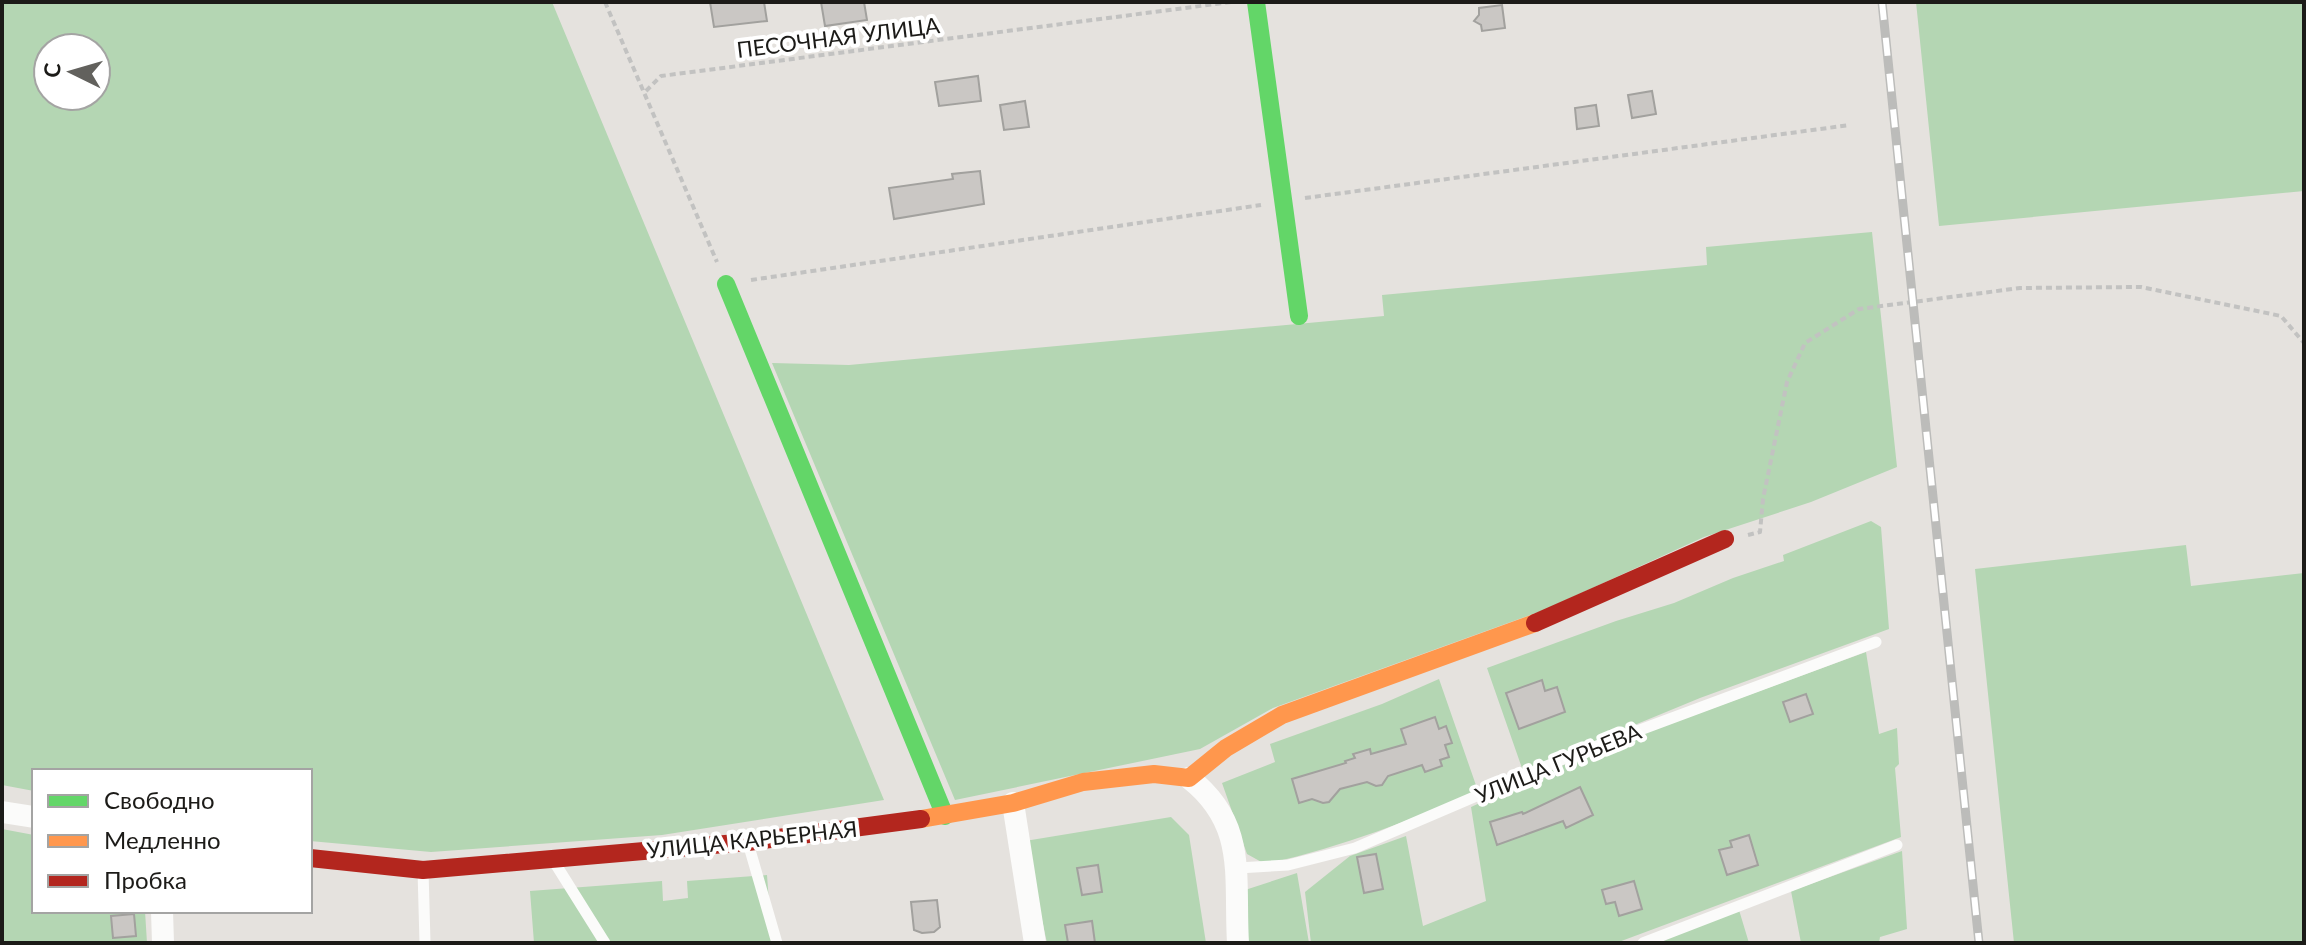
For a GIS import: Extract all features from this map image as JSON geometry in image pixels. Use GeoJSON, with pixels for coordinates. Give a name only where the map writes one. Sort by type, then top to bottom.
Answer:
{"type":"FeatureCollection","features":[{"type":"Feature","properties":{"kind":"street"},"geometry":{"type":"LineString","coordinates":[[1256,2],[1299,316]]}},
{"type":"Feature","properties":{"kind":"street"},"geometry":{"type":"LineString","coordinates":[[726,284],[945,816]]}},
{"type":"Feature","properties":{"kind":"street"},"geometry":{"type":"LineString","coordinates":[[1238,943],[1238,868],[1222,814],[1208,793],[1189,778],[1226,748],[1282,715],[1543,620],[1725,539]]}},
{"type":"Feature","properties":{"kind":"street","name":"УЛИЦА КАРЬЕРНАЯ"},"geometry":{"type":"LineString","coordinates":[[312,858],[423,870],[552,860],[748,842],[945,816],[1013,803],[1083,782],[1154,774],[1189,778]]}},
{"type":"Feature","properties":{"kind":"street"},"geometry":{"type":"LineString","coordinates":[[1013,803],[1035,943]]}},
{"type":"Feature","properties":{"kind":"street"},"geometry":{"type":"LineString","coordinates":[[2,812],[32,817]]}},
{"type":"Feature","properties":{"kind":"street"},"geometry":{"type":"LineString","coordinates":[[162,913],[163,943]]}},
{"type":"Feature","properties":{"kind":"lane","name":"УЛИЦА ГУРЬЕВА"},"geometry":{"type":"LineString","coordinates":[[1238,868],[1288,865],[1355,848],[1570,756],[1876,642]]}},
{"type":"Feature","properties":{"kind":"lane"},"geometry":{"type":"LineString","coordinates":[[748,842],[777,943]]}},
{"type":"Feature","properties":{"kind":"lane"},"geometry":{"type":"LineString","coordinates":[[1643,943],[1897,845]]}},
{"type":"Feature","properties":{"kind":"lane"},"geometry":{"type":"LineString","coordinates":[[552,860],[605,943]]}},
{"type":"Feature","properties":{"kind":"lane"},"geometry":{"type":"LineString","coordinates":[[423,870],[425,943]]}},
{"type":"Feature","properties":{"kind":"path"},"geometry":{"type":"LineString","coordinates":[[605,2],[646,91],[726,284]]}},
{"type":"Feature","properties":{"kind":"path","name":"ПЕСОЧНАЯ УЛИЦА"},"geometry":{"type":"LineString","coordinates":[[646,91],[661,76],[1231,2]]}},
{"type":"Feature","properties":{"kind":"path"},"geometry":{"type":"LineString","coordinates":[[1725,539],[1760,532],[1763,499],[1787,382],[1805,343],[1859,309],[2020,288],[2141,287],[2281,316],[2304,343]]}},
{"type":"Feature","properties":{"kind":"green space"},"geometry":{"type":"Polygon","coordinates":[[[2,2],[552,2],[884,800],[662,835],[431,852],[312,841],[312,769],[32,769],[32,791],[2,785],[2,2]]]}},
{"type":"Feature","properties":{"kind":"green space"},"geometry":{"type":"Polygon","coordinates":[[[1916,2],[2304,2],[2304,191],[1939,226],[1916,2]]]}},
{"type":"Feature","properties":{"kind":"green space"},"geometry":{"type":"Polygon","coordinates":[[[1872,232],[1897,467],[1811,502],[1704,537],[1544,610],[1273,708],[1200,749],[955,800],[772,363],[849,365],[1384,316],[1382,295],[1707,265],[1706,247],[1872,232]]]}},
{"type":"Feature","properties":{"kind":"green space"},"geometry":{"type":"Polygon","coordinates":[[[1871,521],[1881,527],[1889,629],[1700,698],[1523,771],[1487,668],[1784,561],[1783,555],[1871,521]]]}},
{"type":"Feature","properties":{"kind":"green space"},"geometry":{"type":"Polygon","coordinates":[[[2186,545],[2191,586],[2304,573],[2304,943],[2014,943],[1975,569],[2186,545]]]}},
{"type":"Feature","properties":{"kind":"green space"},"geometry":{"type":"Polygon","coordinates":[[[1866,652],[1879,734],[1897,728],[1899,764],[1895,768],[1901,837],[1616,943],[1311,943],[1305,892],[1350,856],[1406,836],[1423,926],[1486,901],[1471,807],[1588,754],[1866,652]]]}},
{"type":"Feature","properties":{"kind":"green space"},"geometry":{"type":"Polygon","coordinates":[[[1439,679],[1478,791],[1373,833],[1293,858],[1265,864],[1247,854],[1222,783],[1275,762],[1270,744],[1382,704],[1439,679]]]}},
{"type":"Feature","properties":{"kind":"green space"},"geometry":{"type":"Polygon","coordinates":[[[1171,817],[1189,835],[1206,943],[1047,943],[1025,841],[1171,817]]]}},
{"type":"Feature","properties":{"kind":"green space"},"geometry":{"type":"Polygon","coordinates":[[[2,829],[32,835],[32,913],[145,913],[147,943],[4,943],[2,829]]]}},
{"type":"Feature","properties":{"kind":"green space"},"geometry":{"type":"Polygon","coordinates":[[[1902,851],[1907,929],[1880,937],[1879,943],[1801,943],[1791,891],[1902,851]]]}},
{"type":"Feature","properties":{"kind":"green space"},"geometry":{"type":"Polygon","coordinates":[[[1297,873],[1309,943],[1247,943],[1242,891],[1297,873]]]}},
{"type":"Feature","properties":{"kind":"green space"},"geometry":{"type":"Polygon","coordinates":[[[767,875],[772,943],[534,943],[530,891],[662,881],[663,901],[688,898],[687,881],[767,875]]]}},
{"type":"Feature","properties":{"kind":"green space"},"geometry":{"type":"Polygon","coordinates":[[[1739,910],[1749,943],[1657,943],[1739,910]]]}},
{"type":"Feature","properties":{"kind":"building"},"geometry":{"type":"Polygon","coordinates":[[[710,2],[764,2],[767,21],[714,27],[710,2]]]}},
{"type":"Feature","properties":{"kind":"building"},"geometry":{"type":"Polygon","coordinates":[[[821,2],[864,2],[867,20],[825,26],[821,2]]]}},
{"type":"Feature","properties":{"kind":"building"},"geometry":{"type":"Polygon","coordinates":[[[1502,5],[1505,28],[1482,31],[1481,25],[1474,21],[1479,15],[1479,8],[1502,5]]]}},
{"type":"Feature","properties":{"kind":"building"},"geometry":{"type":"Polygon","coordinates":[[[978,76],[981,101],[939,106],[935,82],[978,76]]]}},
{"type":"Feature","properties":{"kind":"building"},"geometry":{"type":"Polygon","coordinates":[[[1652,91],[1656,114],[1632,118],[1628,95],[1652,91]]]}},
{"type":"Feature","properties":{"kind":"building"},"geometry":{"type":"Polygon","coordinates":[[[1025,101],[1029,127],[1004,130],[1000,105],[1025,101]]]}},
{"type":"Feature","properties":{"kind":"building"},"geometry":{"type":"Polygon","coordinates":[[[1596,105],[1599,126],[1577,129],[1575,108],[1596,105]]]}},
{"type":"Feature","properties":{"kind":"building"},"geometry":{"type":"Polygon","coordinates":[[[980,171],[984,204],[894,219],[889,188],[953,179],[952,174],[980,171]]]}},
{"type":"Feature","properties":{"kind":"building"},"geometry":{"type":"Polygon","coordinates":[[[1542,680],[1545,691],[1557,687],[1565,712],[1519,729],[1506,693],[1542,680]]]}},
{"type":"Feature","properties":{"kind":"building"},"geometry":{"type":"Polygon","coordinates":[[[1806,694],[1813,714],[1790,722],[1783,702],[1806,694]]]}},
{"type":"Feature","properties":{"kind":"building"},"geometry":{"type":"Polygon","coordinates":[[[1435,717],[1439,729],[1446,726],[1452,743],[1445,745],[1449,757],[1440,760],[1442,766],[1425,772],[1422,765],[1388,776],[1382,785],[1367,782],[1340,789],[1329,802],[1312,799],[1299,803],[1292,779],[1346,763],[1355,758],[1353,754],[1370,749],[1371,754],[1406,744],[1401,729],[1435,717]]]}},
{"type":"Feature","properties":{"kind":"building"},"geometry":{"type":"Polygon","coordinates":[[[1580,787],[1593,815],[1566,828],[1563,821],[1497,845],[1490,822],[1523,814],[1580,787]]]}},
{"type":"Feature","properties":{"kind":"building"},"geometry":{"type":"Polygon","coordinates":[[[1749,835],[1758,865],[1727,875],[1719,850],[1732,847],[1730,841],[1749,835]]]}},
{"type":"Feature","properties":{"kind":"building"},"geometry":{"type":"Polygon","coordinates":[[[1376,854],[1383,889],[1364,893],[1357,857],[1376,854]]]}},
{"type":"Feature","properties":{"kind":"building"},"geometry":{"type":"Polygon","coordinates":[[[1098,865],[1102,892],[1082,895],[1077,868],[1098,865]]]}},
{"type":"Feature","properties":{"kind":"building"},"geometry":{"type":"Polygon","coordinates":[[[1634,881],[1642,909],[1619,916],[1615,902],[1606,904],[1602,890],[1634,881]]]}},
{"type":"Feature","properties":{"kind":"building"},"geometry":{"type":"Polygon","coordinates":[[[937,900],[940,927],[934,932],[914,930],[911,902],[937,900]]]}},
{"type":"Feature","properties":{"kind":"building"},"geometry":{"type":"Polygon","coordinates":[[[134,914],[136,936],[113,938],[111,916],[134,914]]]}},
{"type":"Feature","properties":{"kind":"building"},"geometry":{"type":"Polygon","coordinates":[[[1092,921],[1095,943],[1068,943],[1065,925],[1092,921]]]}},
{"type":"Feature","properties":{"kind":"railway"},"geometry":{"type":"LineString","coordinates":[[1882,2],[1979,943]]}},
{"type":"Feature","properties":{"kind":"traffic: fast"},"geometry":{"type":"LineString","coordinates":[[1256,2],[1299,316]]}},
{"type":"Feature","properties":{"kind":"traffic: fast"},"geometry":{"type":"LineString","coordinates":[[726,284],[945,816]]}},
{"type":"Feature","properties":{"kind":"traffic: slow"},"geometry":{"type":"LineString","coordinates":[[921,819],[1013,803],[1083,782],[1154,774],[1189,778],[1226,748],[1282,715],[1535,623]]}},
{"type":"Feature","properties":{"kind":"traffic: jam"},"geometry":{"type":"LineString","coordinates":[[1535,623],[1725,539]]}},
{"type":"Feature","properties":{"kind":"traffic: jam"},"geometry":{"type":"LineString","coordinates":[[312,858],[423,870],[748,842],[921,819]]}}]}
